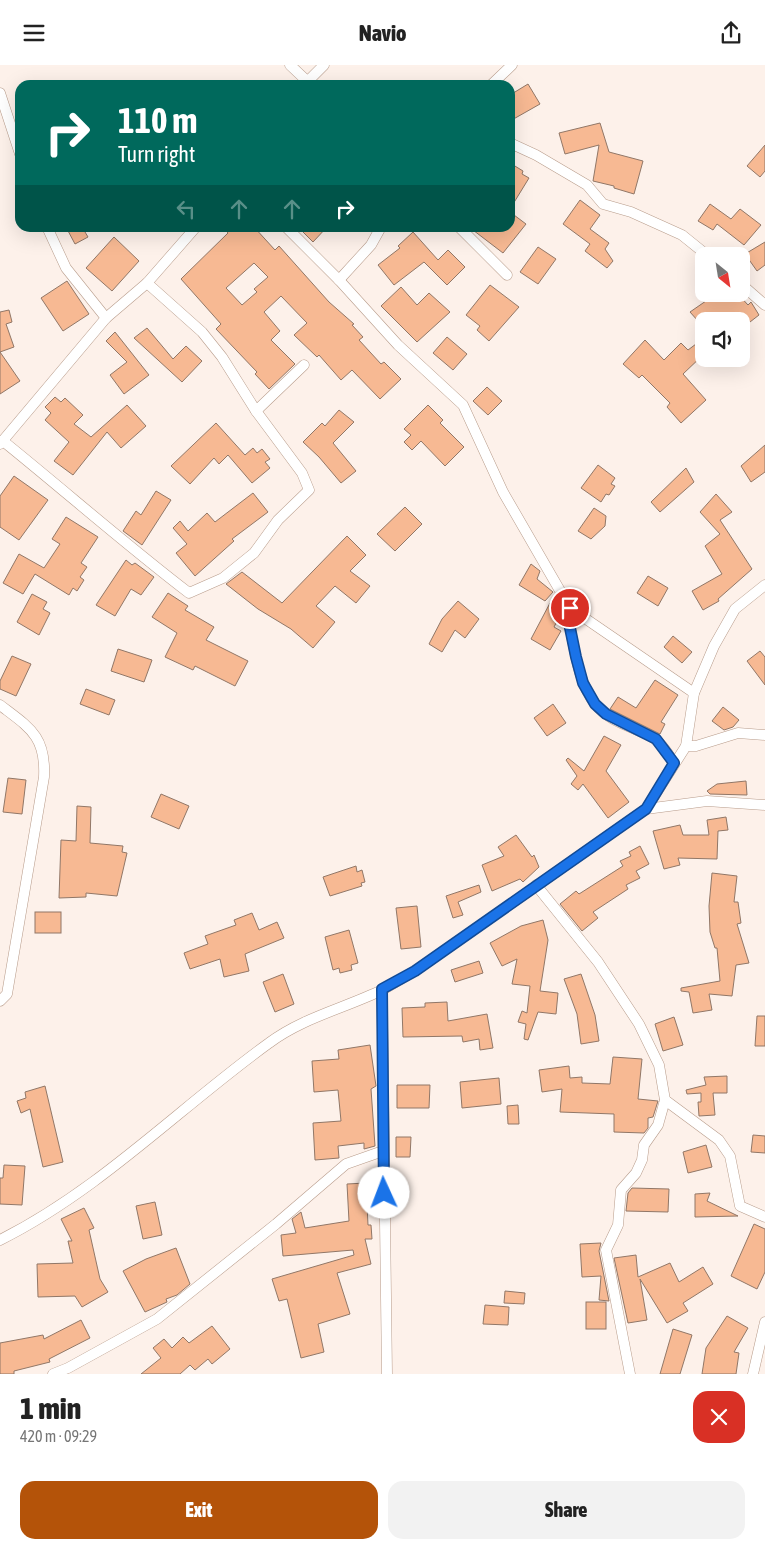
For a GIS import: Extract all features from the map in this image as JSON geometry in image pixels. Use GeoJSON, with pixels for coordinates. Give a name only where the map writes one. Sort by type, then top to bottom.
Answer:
{"type":"FeatureCollection","features":[{"type":"Feature","properties":{"kind":"street"},"geometry":{"type":"LineString","coordinates":[[290,65],[303,80]]}},
{"type":"Feature","properties":{"kind":"street"},"geometry":{"type":"LineString","coordinates":[[309,80],[324,65]]}},
{"type":"Feature","properties":{"kind":"street"},"geometry":{"type":"LineString","coordinates":[[496,80],[512,65]]}},
{"type":"Feature","properties":{"kind":"street"},"geometry":{"type":"LineString","coordinates":[[0,93],[15,139]]}},
{"type":"Feature","properties":{"kind":"street"},"geometry":{"type":"LineString","coordinates":[[515,145],[536,155],[587,185],[603,204],[631,212],[682,235],[697,247]]}},
{"type":"Feature","properties":{"kind":"street"},"geometry":{"type":"LineString","coordinates":[[49,232],[66,268],[106,318]]}},
{"type":"Feature","properties":{"kind":"street"},"geometry":{"type":"LineString","coordinates":[[147,283],[202,332],[222,357],[256,411],[302,473],[309,489],[278,519],[254,553],[223,578],[189,593],[141,556],[80,503],[1,442],[106,318],[147,283],[192,232]]}},
{"type":"Feature","properties":{"kind":"street"},"geometry":{"type":"LineString","coordinates":[[291,232],[339,280],[398,345],[463,405],[503,492],[574,613],[569,623],[576,657],[583,683],[595,704],[606,714],[656,739],[674,763]]}},
{"type":"Feature","properties":{"kind":"street"},"geometry":{"type":"LineString","coordinates":[[339,280],[371,245],[378,232]]}},
{"type":"Feature","properties":{"kind":"street"},"geometry":{"type":"LineString","coordinates":[[464,232],[507,275]]}},
{"type":"Feature","properties":{"kind":"street"},"geometry":{"type":"LineString","coordinates":[[750,292],[765,305]]}},
{"type":"Feature","properties":{"kind":"street"},"geometry":{"type":"LineString","coordinates":[[256,411],[304,365]]}},
{"type":"Feature","properties":{"kind":"street"},"geometry":{"type":"LineString","coordinates":[[0,1240],[28,1226],[82,1192],[271,1041],[316,1017],[382,989],[415,971],[646,809],[686,746],[694,693],[714,646],[735,609],[765,585]]}},
{"type":"Feature","properties":{"kind":"street"},"geometry":{"type":"LineString","coordinates":[[570,608],[694,693]]}},
{"type":"Feature","properties":{"kind":"street"},"geometry":{"type":"LineString","coordinates":[[0,705],[38,737],[45,756],[44,777],[8,994],[0,1001]]}},
{"type":"Feature","properties":{"kind":"street"},"geometry":{"type":"LineString","coordinates":[[686,746],[696,746],[738,733],[765,735]]}},
{"type":"Feature","properties":{"kind":"street"},"geometry":{"type":"LineString","coordinates":[[646,809],[707,801],[765,805]]}},
{"type":"Feature","properties":{"kind":"street"},"geometry":{"type":"LineString","coordinates":[[536,885],[598,962],[638,1024],[659,1065],[665,1100],[658,1125],[644,1145],[642,1160],[621,1190],[618,1225],[606,1250],[630,1374]]}},
{"type":"Feature","properties":{"kind":"street"},"geometry":{"type":"LineString","coordinates":[[382,989],[382,1151],[387,1374]]}},
{"type":"Feature","properties":{"kind":"street"},"geometry":{"type":"LineString","coordinates":[[665,1100],[719,1140],[730,1156],[740,1206],[765,1217]]}},
{"type":"Feature","properties":{"kind":"street"},"geometry":{"type":"LineString","coordinates":[[53,1374],[68,1368],[157,1319],[276,1225],[346,1164],[382,1151]]}},
{"type":"Feature","properties":{"kind":"street"},"geometry":{"type":"LineString","coordinates":[[753,1374],[765,1322]]}},
{"type":"Feature","properties":{"kind":"building"},"geometry":{"type":"Polygon","coordinates":[[[528,84],[540,104],[515,118],[515,92],[528,84]]]}},
{"type":"Feature","properties":{"kind":"building"},"geometry":{"type":"Polygon","coordinates":[[[600,123],[609,152],[643,161],[634,194],[614,188],[614,186],[593,181],[599,145],[565,154],[559,133],[600,123]]]}},
{"type":"Feature","properties":{"kind":"building"},"geometry":{"type":"Polygon","coordinates":[[[765,145],[765,171],[760,177],[747,166],[765,145]]]}},
{"type":"Feature","properties":{"kind":"building"},"geometry":{"type":"Polygon","coordinates":[[[515,166],[529,178],[515,201],[515,166]]]}},
{"type":"Feature","properties":{"kind":"building"},"geometry":{"type":"Polygon","coordinates":[[[580,200],[600,215],[590,229],[609,243],[605,249],[613,261],[607,268],[585,251],[590,244],[563,224],[580,200]]]}},
{"type":"Feature","properties":{"kind":"building"},"geometry":{"type":"Polygon","coordinates":[[[710,204],[731,219],[740,209],[761,225],[744,245],[717,224],[713,230],[698,221],[710,204]]]}},
{"type":"Feature","properties":{"kind":"building"},"geometry":{"type":"Polygon","coordinates":[[[515,216],[526,224],[503,253],[476,232],[515,232],[515,216]]]}},
{"type":"Feature","properties":{"kind":"building"},"geometry":{"type":"Polygon","coordinates":[[[69,232],[85,232],[88,237],[75,244],[69,232]]]}},
{"type":"Feature","properties":{"kind":"building"},"geometry":{"type":"Polygon","coordinates":[[[227,232],[259,232],[275,250],[279,246],[329,302],[354,324],[352,325],[363,337],[359,340],[381,364],[384,362],[401,379],[380,399],[352,370],[341,380],[319,355],[317,357],[294,335],[307,323],[281,296],[264,312],[280,331],[271,340],[295,364],[269,389],[255,374],[257,372],[216,329],[221,324],[181,279],[227,232]],[[254,263],[226,288],[242,305],[257,292],[254,289],[268,277],[254,263]]]}},
{"type":"Feature","properties":{"kind":"building"},"geometry":{"type":"Polygon","coordinates":[[[303,232],[322,232],[313,242],[303,232]]]}},
{"type":"Feature","properties":{"kind":"building"},"geometry":{"type":"Polygon","coordinates":[[[413,232],[438,260],[448,250],[465,267],[447,285],[424,262],[394,285],[378,265],[400,248],[398,246],[413,232]]]}},
{"type":"Feature","properties":{"kind":"building"},"geometry":{"type":"Polygon","coordinates":[[[114,237],[139,261],[112,291],[86,268],[114,237]]]}},
{"type":"Feature","properties":{"kind":"building"},"geometry":{"type":"Polygon","coordinates":[[[765,242],[765,265],[757,271],[750,261],[750,251],[765,242]]]}},
{"type":"Feature","properties":{"kind":"building"},"geometry":{"type":"Polygon","coordinates":[[[538,247],[556,259],[538,284],[520,272],[538,247]]]}},
{"type":"Feature","properties":{"kind":"building"},"geometry":{"type":"Polygon","coordinates":[[[67,281],[89,314],[63,331],[41,298],[67,281]]]}},
{"type":"Feature","properties":{"kind":"building"},"geometry":{"type":"Polygon","coordinates":[[[490,285],[519,307],[489,341],[477,330],[480,326],[466,315],[490,285]]]}},
{"type":"Feature","properties":{"kind":"building"},"geometry":{"type":"Polygon","coordinates":[[[401,287],[417,305],[429,293],[450,312],[417,342],[381,306],[401,287]]]}},
{"type":"Feature","properties":{"kind":"building"},"geometry":{"type":"Polygon","coordinates":[[[751,302],[759,315],[750,322],[750,312],[695,312],[695,318],[690,312],[703,303],[746,303],[748,305],[751,302]]]}},
{"type":"Feature","properties":{"kind":"building"},"geometry":{"type":"Polygon","coordinates":[[[9,310],[12,322],[6,324],[14,347],[0,352],[0,312],[9,310]]]}},
{"type":"Feature","properties":{"kind":"building"},"geometry":{"type":"Polygon","coordinates":[[[147,328],[173,359],[186,346],[202,361],[182,382],[134,338],[147,328]]]}},
{"type":"Feature","properties":{"kind":"building"},"geometry":{"type":"Polygon","coordinates":[[[115,332],[149,375],[124,394],[110,375],[127,362],[106,341],[115,332]]]}},
{"type":"Feature","properties":{"kind":"building"},"geometry":{"type":"Polygon","coordinates":[[[447,337],[467,354],[453,370],[433,353],[447,337]]]}},
{"type":"Feature","properties":{"kind":"building"},"geometry":{"type":"Polygon","coordinates":[[[645,340],[664,360],[681,343],[688,350],[695,345],[695,363],[683,374],[706,400],[681,423],[667,407],[670,403],[642,375],[639,378],[623,364],[645,340]]]}},
{"type":"Feature","properties":{"kind":"building"},"geometry":{"type":"Polygon","coordinates":[[[0,352],[20,381],[0,394],[0,352]]]}},
{"type":"Feature","properties":{"kind":"building"},"geometry":{"type":"Polygon","coordinates":[[[487,387],[502,401],[488,415],[473,401],[487,387]]]}},
{"type":"Feature","properties":{"kind":"building"},"geometry":{"type":"Polygon","coordinates":[[[55,397],[61,402],[65,398],[83,415],[74,424],[91,437],[127,405],[146,426],[121,448],[107,432],[73,475],[54,461],[69,442],[45,420],[51,413],[45,407],[55,397]]]}},
{"type":"Feature","properties":{"kind":"building"},"geometry":{"type":"Polygon","coordinates":[[[428,405],[443,420],[440,423],[464,447],[445,466],[421,441],[412,450],[404,442],[411,435],[404,429],[428,405]]]}},
{"type":"Feature","properties":{"kind":"building"},"geometry":{"type":"Polygon","coordinates":[[[339,410],[354,422],[333,443],[356,471],[341,483],[319,457],[303,442],[322,423],[325,426],[339,410]]]}},
{"type":"Feature","properties":{"kind":"building"},"geometry":{"type":"Polygon","coordinates":[[[216,423],[245,455],[253,448],[257,453],[262,449],[270,459],[265,462],[270,468],[252,483],[228,455],[219,464],[214,458],[190,484],[171,466],[216,423]]]}},
{"type":"Feature","properties":{"kind":"building"},"geometry":{"type":"Polygon","coordinates":[[[765,445],[765,472],[751,482],[741,466],[765,445]]]}},
{"type":"Feature","properties":{"kind":"building"},"geometry":{"type":"Polygon","coordinates":[[[598,465],[615,478],[611,484],[615,486],[609,495],[606,494],[601,502],[581,488],[598,465]]]}},
{"type":"Feature","properties":{"kind":"building"},"geometry":{"type":"Polygon","coordinates":[[[686,468],[694,482],[660,512],[651,502],[686,468]]]}},
{"type":"Feature","properties":{"kind":"building"},"geometry":{"type":"Polygon","coordinates":[[[14,476],[48,500],[19,540],[0,527],[0,496],[14,476]]]}},
{"type":"Feature","properties":{"kind":"building"},"geometry":{"type":"Polygon","coordinates":[[[156,491],[171,500],[142,545],[123,531],[136,511],[141,515],[156,491]]]}},
{"type":"Feature","properties":{"kind":"building"},"geometry":{"type":"Polygon","coordinates":[[[253,493],[268,512],[232,539],[234,541],[195,576],[176,553],[187,544],[173,528],[180,521],[188,531],[207,513],[215,522],[253,493]]]}},
{"type":"Feature","properties":{"kind":"building"},"geometry":{"type":"Polygon","coordinates":[[[716,494],[732,512],[720,520],[752,569],[718,599],[719,601],[703,610],[692,591],[722,574],[705,546],[720,534],[700,512],[716,494]]]}},
{"type":"Feature","properties":{"kind":"building"},"geometry":{"type":"Polygon","coordinates":[[[405,507],[422,524],[395,551],[377,534],[405,507]]]}},
{"type":"Feature","properties":{"kind":"building"},"geometry":{"type":"Polygon","coordinates":[[[594,508],[606,516],[605,526],[591,539],[578,531],[594,508]]]}},
{"type":"Feature","properties":{"kind":"building"},"geometry":{"type":"Polygon","coordinates":[[[66,517],[98,537],[81,563],[87,567],[80,577],[84,580],[77,591],[73,588],[69,595],[35,574],[23,594],[3,583],[19,554],[44,568],[60,544],[52,539],[66,517]]]}},
{"type":"Feature","properties":{"kind":"building"},"geometry":{"type":"Polygon","coordinates":[[[347,536],[366,555],[350,571],[370,586],[356,603],[335,586],[316,606],[335,622],[313,648],[291,629],[258,609],[226,584],[242,572],[282,603],[347,536]]]}},
{"type":"Feature","properties":{"kind":"building"},"geometry":{"type":"Polygon","coordinates":[[[126,560],[132,565],[135,563],[154,577],[141,595],[131,589],[115,616],[96,605],[126,560]]]}},
{"type":"Feature","properties":{"kind":"building"},"geometry":{"type":"Polygon","coordinates":[[[531,564],[540,571],[537,579],[553,592],[545,601],[519,585],[531,564]]]}},
{"type":"Feature","properties":{"kind":"building"},"geometry":{"type":"Polygon","coordinates":[[[648,576],[668,588],[658,606],[637,593],[648,576]]]}},
{"type":"Feature","properties":{"kind":"building"},"geometry":{"type":"Polygon","coordinates":[[[168,593],[188,606],[185,610],[214,627],[206,640],[248,661],[235,686],[195,666],[193,670],[165,657],[177,633],[152,617],[168,593]]]}},
{"type":"Feature","properties":{"kind":"building"},"geometry":{"type":"Polygon","coordinates":[[[32,594],[47,602],[43,609],[50,613],[39,635],[17,622],[32,594]]]}},
{"type":"Feature","properties":{"kind":"building"},"geometry":{"type":"Polygon","coordinates":[[[458,601],[479,619],[465,638],[455,630],[442,652],[429,644],[442,619],[458,601]]]}},
{"type":"Feature","properties":{"kind":"building"},"geometry":{"type":"Polygon","coordinates":[[[550,603],[563,610],[554,627],[561,631],[550,650],[531,639],[550,603]]]}},
{"type":"Feature","properties":{"kind":"building"},"geometry":{"type":"Polygon","coordinates":[[[673,636],[692,652],[682,663],[664,647],[673,636]]]}},
{"type":"Feature","properties":{"kind":"building"},"geometry":{"type":"Polygon","coordinates":[[[118,649],[152,660],[144,682],[111,671],[118,649]]]}},
{"type":"Feature","properties":{"kind":"building"},"geometry":{"type":"Polygon","coordinates":[[[760,651],[765,657],[765,685],[747,661],[760,651]]]}},
{"type":"Feature","properties":{"kind":"building"},"geometry":{"type":"Polygon","coordinates":[[[12,656],[31,664],[16,696],[0,689],[0,681],[12,656]]]}},
{"type":"Feature","properties":{"kind":"building"},"geometry":{"type":"Polygon","coordinates":[[[655,680],[678,695],[661,722],[665,724],[660,734],[610,709],[618,697],[636,708],[655,680]]]}},
{"type":"Feature","properties":{"kind":"building"},"geometry":{"type":"Polygon","coordinates":[[[86,689],[115,700],[109,715],[80,704],[86,689]]]}},
{"type":"Feature","properties":{"kind":"building"},"geometry":{"type":"Polygon","coordinates":[[[553,704],[566,723],[547,736],[534,718],[553,704]]]}},
{"type":"Feature","properties":{"kind":"building"},"geometry":{"type":"Polygon","coordinates":[[[723,707],[739,720],[733,727],[724,730],[712,721],[723,707]]]}},
{"type":"Feature","properties":{"kind":"building"},"geometry":{"type":"Polygon","coordinates":[[[604,736],[621,745],[606,771],[629,802],[608,818],[583,784],[578,790],[571,784],[577,776],[566,760],[568,758],[584,771],[604,736]]]}},
{"type":"Feature","properties":{"kind":"building"},"geometry":{"type":"Polygon","coordinates":[[[8,778],[26,780],[22,814],[3,812],[8,778]]]}},
{"type":"Feature","properties":{"kind":"building"},"geometry":{"type":"Polygon","coordinates":[[[746,781],[747,795],[710,794],[707,791],[717,784],[746,781]]]}},
{"type":"Feature","properties":{"kind":"building"},"geometry":{"type":"Polygon","coordinates":[[[161,794],[189,806],[179,829],[151,817],[161,794]]]}},
{"type":"Feature","properties":{"kind":"building"},"geometry":{"type":"Polygon","coordinates":[[[77,806],[91,807],[90,843],[123,846],[122,852],[127,853],[117,896],[86,893],[86,897],[59,898],[61,840],[76,841],[77,806]]]}},
{"type":"Feature","properties":{"kind":"building"},"geometry":{"type":"Polygon","coordinates":[[[726,817],[728,830],[718,831],[717,859],[678,858],[680,865],[664,869],[653,831],[680,825],[683,835],[709,835],[707,820],[726,817]]]}},
{"type":"Feature","properties":{"kind":"building"},"geometry":{"type":"Polygon","coordinates":[[[516,835],[532,857],[534,855],[539,867],[523,882],[520,879],[492,891],[482,865],[504,856],[498,847],[516,835]]]}},
{"type":"Feature","properties":{"kind":"building"},"geometry":{"type":"Polygon","coordinates":[[[640,846],[649,864],[636,871],[640,878],[626,885],[628,889],[593,912],[598,918],[582,931],[560,904],[576,891],[579,894],[623,866],[620,861],[631,856],[629,852],[640,846]]]}},
{"type":"Feature","properties":{"kind":"building"},"geometry":{"type":"Polygon","coordinates":[[[356,866],[357,872],[362,870],[365,882],[361,883],[362,886],[330,896],[323,877],[356,866]]]}},
{"type":"Feature","properties":{"kind":"building"},"geometry":{"type":"Polygon","coordinates":[[[712,873],[737,876],[734,902],[738,902],[741,923],[737,924],[749,963],[736,965],[732,996],[709,994],[712,1010],[693,1013],[689,992],[681,991],[681,988],[720,981],[717,948],[715,948],[710,932],[709,906],[712,873]]]}},
{"type":"Feature","properties":{"kind":"building"},"geometry":{"type":"Polygon","coordinates":[[[479,885],[481,892],[458,902],[463,915],[453,918],[446,896],[479,885]]]}},
{"type":"Feature","properties":{"kind":"building"},"geometry":{"type":"Polygon","coordinates":[[[417,906],[421,947],[401,949],[396,908],[417,906]]]}},
{"type":"Feature","properties":{"kind":"building"},"geometry":{"type":"Polygon","coordinates":[[[35,912],[61,912],[61,933],[35,933],[35,912]]]}},
{"type":"Feature","properties":{"kind":"building"},"geometry":{"type":"Polygon","coordinates":[[[252,913],[259,930],[277,922],[284,938],[245,954],[249,971],[224,977],[220,959],[190,969],[184,953],[208,944],[205,936],[236,925],[234,920],[252,913]]]}},
{"type":"Feature","properties":{"kind":"building"},"geometry":{"type":"Polygon","coordinates":[[[543,920],[548,940],[540,991],[558,993],[556,1014],[538,1012],[528,1040],[524,1039],[526,1024],[518,1022],[522,1011],[527,1013],[530,986],[512,984],[517,959],[502,966],[490,943],[521,926],[543,920]]]}},
{"type":"Feature","properties":{"kind":"building"},"geometry":{"type":"Polygon","coordinates":[[[349,930],[358,963],[351,965],[352,970],[340,973],[339,968],[333,970],[325,937],[349,930]]]}},
{"type":"Feature","properties":{"kind":"building"},"geometry":{"type":"Polygon","coordinates":[[[479,961],[483,973],[455,982],[451,970],[479,961]]]}},
{"type":"Feature","properties":{"kind":"building"},"geometry":{"type":"Polygon","coordinates":[[[283,974],[294,1004],[275,1012],[263,982],[283,974]]]}},
{"type":"Feature","properties":{"kind":"building"},"geometry":{"type":"Polygon","coordinates":[[[581,974],[595,1015],[599,1041],[581,1044],[577,1014],[564,979],[581,974]]]}},
{"type":"Feature","properties":{"kind":"building"},"geometry":{"type":"Polygon","coordinates":[[[447,1002],[448,1021],[487,1014],[493,1048],[480,1050],[479,1039],[463,1042],[462,1036],[403,1037],[402,1008],[425,1007],[425,1003],[447,1002]]]}},
{"type":"Feature","properties":{"kind":"building"},"geometry":{"type":"Polygon","coordinates":[[[757,1016],[765,1016],[765,1046],[755,1046],[757,1016]]]}},
{"type":"Feature","properties":{"kind":"building"},"geometry":{"type":"Polygon","coordinates":[[[674,1017],[683,1045],[663,1051],[655,1024],[674,1017]]]}},
{"type":"Feature","properties":{"kind":"building"},"geometry":{"type":"Polygon","coordinates":[[[370,1045],[376,1086],[371,1089],[375,1146],[364,1149],[364,1143],[338,1146],[339,1158],[315,1160],[313,1123],[341,1121],[338,1090],[314,1092],[312,1061],[339,1059],[338,1050],[370,1045]]]}},
{"type":"Feature","properties":{"kind":"building"},"geometry":{"type":"Polygon","coordinates":[[[613,1057],[642,1059],[638,1099],[658,1101],[653,1117],[648,1118],[648,1128],[644,1133],[614,1132],[614,1114],[560,1112],[562,1089],[542,1092],[539,1070],[569,1066],[570,1078],[582,1077],[582,1083],[610,1084],[613,1057]]]}},
{"type":"Feature","properties":{"kind":"building"},"geometry":{"type":"Polygon","coordinates":[[[727,1076],[727,1093],[713,1093],[715,1115],[699,1116],[698,1102],[701,1102],[701,1093],[687,1094],[686,1090],[706,1085],[704,1077],[727,1076]]]}},
{"type":"Feature","properties":{"kind":"building"},"geometry":{"type":"Polygon","coordinates":[[[499,1078],[501,1104],[462,1108],[460,1082],[499,1078]]]}},
{"type":"Feature","properties":{"kind":"building"},"geometry":{"type":"Polygon","coordinates":[[[397,1085],[430,1085],[429,1108],[397,1108],[397,1085]]]}},
{"type":"Feature","properties":{"kind":"building"},"geometry":{"type":"Polygon","coordinates":[[[45,1086],[63,1162],[43,1167],[30,1109],[21,1113],[17,1101],[26,1098],[25,1092],[45,1086]]]}},
{"type":"Feature","properties":{"kind":"building"},"geometry":{"type":"Polygon","coordinates":[[[518,1105],[519,1124],[508,1124],[507,1106],[518,1105]]]}},
{"type":"Feature","properties":{"kind":"building"},"geometry":{"type":"Polygon","coordinates":[[[753,1135],[765,1136],[765,1153],[751,1152],[753,1135]]]}},
{"type":"Feature","properties":{"kind":"building"},"geometry":{"type":"Polygon","coordinates":[[[396,1137],[411,1137],[410,1157],[396,1157],[396,1137]]]}},
{"type":"Feature","properties":{"kind":"building"},"geometry":{"type":"Polygon","coordinates":[[[706,1145],[712,1167],[688,1173],[683,1152],[706,1145]]]}},
{"type":"Feature","properties":{"kind":"building"},"geometry":{"type":"Polygon","coordinates":[[[4,1165],[25,1166],[22,1205],[0,1204],[0,1178],[3,1178],[4,1165]]]}},
{"type":"Feature","properties":{"kind":"building"},"geometry":{"type":"Polygon","coordinates":[[[366,1183],[368,1225],[371,1225],[372,1239],[365,1239],[371,1264],[337,1273],[350,1314],[318,1324],[324,1352],[301,1358],[287,1299],[279,1301],[272,1279],[354,1255],[353,1250],[283,1256],[281,1235],[296,1233],[292,1219],[301,1212],[305,1228],[349,1221],[347,1184],[366,1183]]]}},
{"type":"Feature","properties":{"kind":"building"},"geometry":{"type":"Polygon","coordinates":[[[632,1188],[669,1189],[668,1212],[626,1211],[628,1193],[632,1188]]]}},
{"type":"Feature","properties":{"kind":"building"},"geometry":{"type":"Polygon","coordinates":[[[710,1193],[707,1201],[738,1216],[695,1217],[695,1194],[710,1193]]]}},
{"type":"Feature","properties":{"kind":"building"},"geometry":{"type":"Polygon","coordinates":[[[155,1202],[162,1235],[143,1239],[136,1206],[155,1202]]]}},
{"type":"Feature","properties":{"kind":"building"},"geometry":{"type":"Polygon","coordinates":[[[84,1208],[94,1228],[89,1230],[100,1279],[108,1292],[82,1307],[75,1296],[38,1297],[37,1264],[73,1263],[68,1241],[72,1241],[61,1219],[84,1208]]]}},
{"type":"Feature","properties":{"kind":"building"},"geometry":{"type":"Polygon","coordinates":[[[754,1224],[765,1229],[765,1272],[757,1289],[731,1276],[754,1224]]]}},
{"type":"Feature","properties":{"kind":"building"},"geometry":{"type":"Polygon","coordinates":[[[601,1243],[599,1251],[609,1301],[599,1300],[601,1276],[582,1277],[580,1244],[601,1243]]]}},
{"type":"Feature","properties":{"kind":"building"},"geometry":{"type":"Polygon","coordinates":[[[176,1248],[190,1284],[177,1295],[166,1299],[167,1302],[145,1312],[123,1271],[146,1259],[176,1248]]]}},
{"type":"Feature","properties":{"kind":"building"},"geometry":{"type":"Polygon","coordinates":[[[636,1255],[638,1277],[670,1263],[679,1282],[703,1267],[713,1284],[683,1303],[688,1311],[667,1323],[640,1279],[647,1320],[628,1323],[614,1258],[636,1255]]]}},
{"type":"Feature","properties":{"kind":"building"},"geometry":{"type":"Polygon","coordinates":[[[505,1291],[525,1293],[524,1304],[504,1303],[505,1291]]]}},
{"type":"Feature","properties":{"kind":"building"},"geometry":{"type":"Polygon","coordinates":[[[586,1302],[606,1302],[606,1329],[586,1329],[586,1302]]]}},
{"type":"Feature","properties":{"kind":"building"},"geometry":{"type":"Polygon","coordinates":[[[485,1305],[509,1307],[508,1325],[483,1324],[485,1305]]]}},
{"type":"Feature","properties":{"kind":"building"},"geometry":{"type":"Polygon","coordinates":[[[727,1316],[748,1328],[734,1352],[739,1353],[736,1374],[702,1374],[706,1348],[727,1316]]]}},
{"type":"Feature","properties":{"kind":"building"},"geometry":{"type":"Polygon","coordinates":[[[81,1320],[90,1338],[49,1359],[50,1362],[14,1371],[14,1374],[0,1374],[0,1343],[43,1335],[44,1339],[81,1320]]]}},
{"type":"Feature","properties":{"kind":"building"},"geometry":{"type":"Polygon","coordinates":[[[212,1326],[230,1349],[212,1364],[208,1359],[195,1370],[190,1365],[180,1374],[141,1374],[161,1358],[153,1348],[164,1339],[172,1348],[183,1337],[189,1343],[212,1326]]]}},
{"type":"Feature","properties":{"kind":"building"},"geometry":{"type":"Polygon","coordinates":[[[673,1329],[692,1335],[680,1374],[660,1374],[673,1329]]]}},
{"type":"Feature","properties":{"kind":"route"},"geometry":{"type":"LineString","coordinates":[[384,1193],[382,1151],[382,989],[415,971],[646,809],[674,763],[656,739],[606,714],[595,704],[583,683],[576,657],[569,623],[574,613],[570,608]]}}]}
